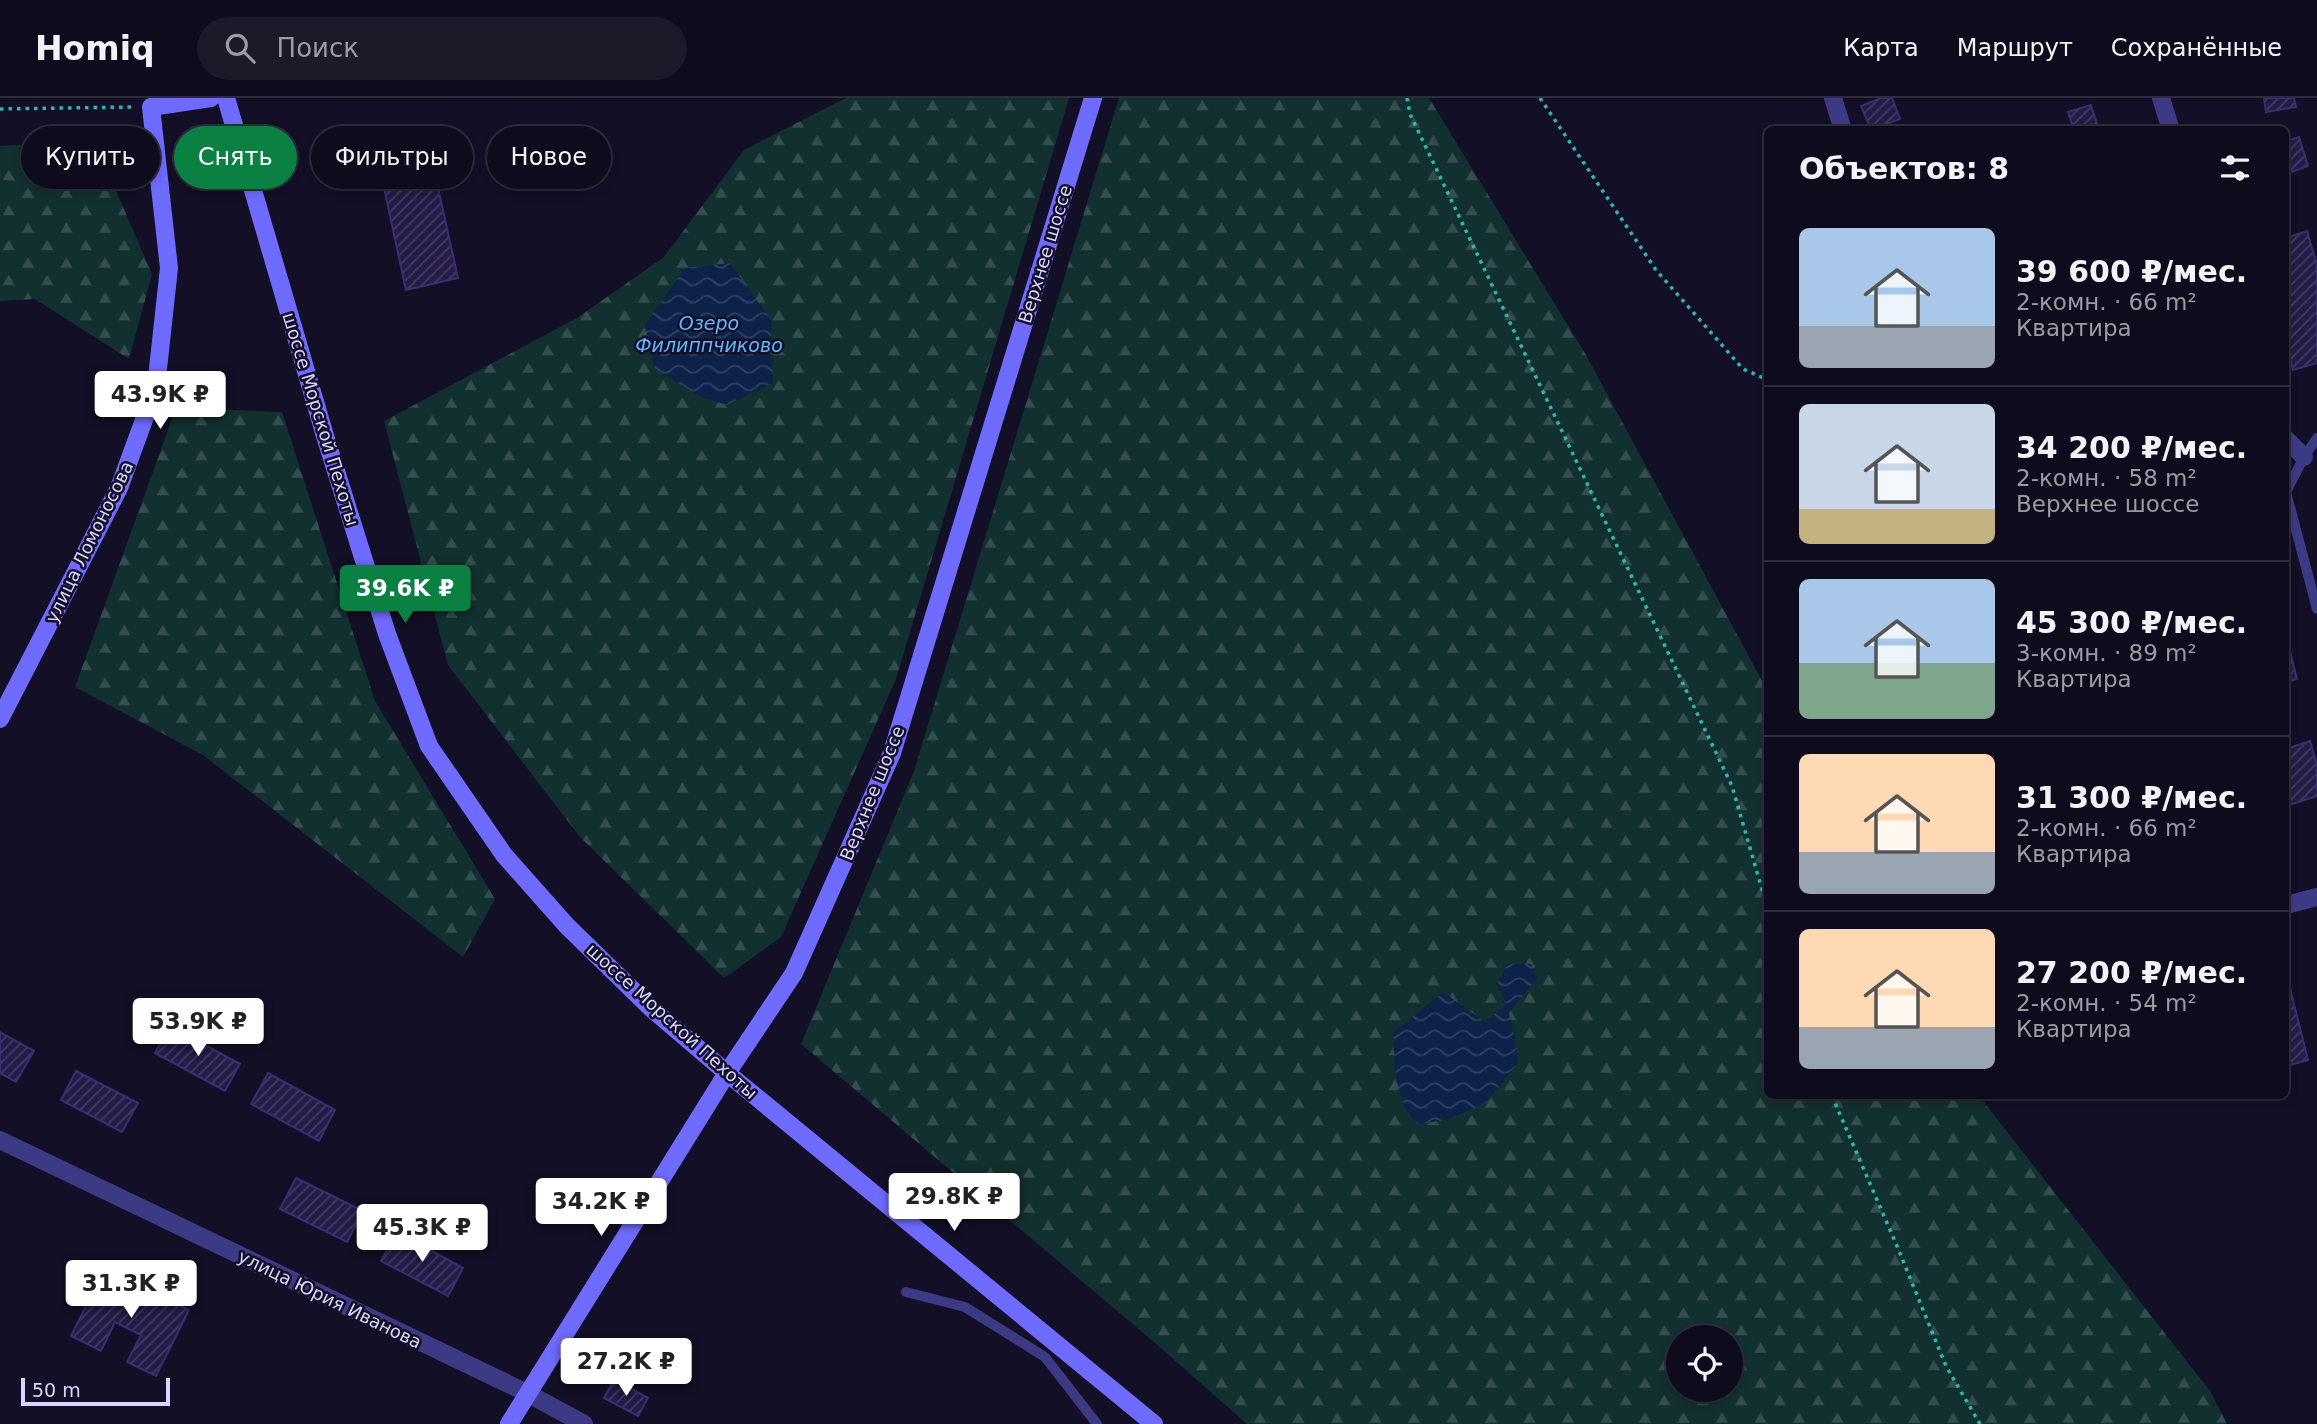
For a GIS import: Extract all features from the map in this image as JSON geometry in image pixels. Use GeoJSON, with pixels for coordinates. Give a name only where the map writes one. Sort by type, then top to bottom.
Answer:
{"type":"FeatureCollection","features":[{"type":"Feature","properties":{"kind":"street"},"geometry":{"type":"LineString","coordinates":[[150,107],[211,98]]}},
{"type":"Feature","properties":{"kind":"street","name":"шоссе Морской Пехоты"},"geometry":{"type":"LineString","coordinates":[[226,98],[325,436],[387,634],[429,746],[504,855],[566,926],[635,993],[727,1073],[1154,1424]]}},
{"type":"Feature","properties":{"kind":"street","name":"Верхнее шоссе"},"geometry":{"type":"LineString","coordinates":[[509,1424],[727,1073],[794,973],[892,753],[1093,98]]}},
{"type":"Feature","properties":{"kind":"street"},"geometry":{"type":"LineString","coordinates":[[1833,98],[1842,126]]}},
{"type":"Feature","properties":{"kind":"street"},"geometry":{"type":"LineString","coordinates":[[2161,98],[2170,126]]}},
{"type":"Feature","properties":{"kind":"street","name":"улица Ломоносова"},"geometry":{"type":"LineString","coordinates":[[0,719],[119,488],[156,387],[169,268],[150,107]]}},
{"type":"Feature","properties":{"kind":"street"},"geometry":{"type":"LineString","coordinates":[[2289,442],[2304,457]]}},
{"type":"Feature","properties":{"kind":"street"},"geometry":{"type":"LineString","coordinates":[[2289,904],[2317,897]]}},
{"type":"Feature","properties":{"kind":"street","name":"улица Юрия Иванова"},"geometry":{"type":"LineString","coordinates":[[0,1140],[527,1393],[584,1424]]}},
{"type":"Feature","properties":{"kind":"lane"},"geometry":{"type":"LineString","coordinates":[[2289,486],[2317,438]]}},
{"type":"Feature","properties":{"kind":"lane"},"geometry":{"type":"LineString","coordinates":[[2289,503],[2317,609]]}},
{"type":"Feature","properties":{"kind":"lane"},"geometry":{"type":"LineString","coordinates":[[906,1292],[965,1307],[1045,1357],[1097,1424]]}},
{"type":"Feature","properties":{"kind":"path"},"geometry":{"type":"LineString","coordinates":[[1407,98],[1410,114],[1732,786],[1764,896]]}},
{"type":"Feature","properties":{"kind":"path"},"geometry":{"type":"LineString","coordinates":[[1540,98],[1656,270],[1743,369],[1764,378]]}},
{"type":"Feature","properties":{"kind":"path"},"geometry":{"type":"LineString","coordinates":[[0,109],[150,107]]}},
{"type":"Feature","properties":{"kind":"path"},"geometry":{"type":"LineString","coordinates":[[1833,1099],[1946,1366],[1980,1424]]}},
{"type":"Feature","properties":{"kind":"green space"},"geometry":{"type":"Polygon","coordinates":[[[846,98],[1069,98],[896,679],[781,937],[724,978],[580,837],[448,665],[384,421],[577,318],[664,257],[744,150],[846,98]]]}},
{"type":"Feature","properties":{"kind":"green space"},"geometry":{"type":"Polygon","coordinates":[[[1119,98],[1429,98],[1586,355],[1764,684],[1764,1099],[1981,1099],[2210,1391],[2227,1424],[1247,1424],[801,1044],[914,771],[1119,98]]]}},
{"type":"Feature","properties":{"kind":"green space"},"geometry":{"type":"Polygon","coordinates":[[[21,145],[21,189],[115,189],[152,274],[129,359],[35,299],[0,301],[0,146],[21,145]]]}},
{"type":"Feature","properties":{"kind":"green space"},"geometry":{"type":"Polygon","coordinates":[[[176,408],[282,412],[375,701],[495,899],[463,957],[203,755],[75,687],[176,408]]]}},
{"type":"Feature","properties":{"kind":"water","name":"Озеро Филиппчиково"},"geometry":{"type":"Polygon","coordinates":[[[730,263],[771,320],[773,383],[727,405],[701,397],[655,369],[645,325],[685,268],[730,263]]]}},
{"type":"Feature","properties":{"kind":"water"},"geometry":{"type":"Polygon","coordinates":[[[1508,964],[1531,964],[1537,978],[1509,1013],[1518,1062],[1486,1103],[1446,1120],[1418,1124],[1410,1116],[1400,1094],[1395,1069],[1393,1033],[1443,992],[1485,1022],[1507,1004],[1497,985],[1508,964]]]}},
{"type":"Feature","properties":{"kind":"building"},"geometry":{"type":"Polygon","coordinates":[[[1881,98],[1892,98],[1900,119],[1882,126],[1869,126],[1861,106],[1881,98]]]}},
{"type":"Feature","properties":{"kind":"building"},"geometry":{"type":"Polygon","coordinates":[[[2264,98],[2294,98],[2296,107],[2266,112],[2264,98]]]}},
{"type":"Feature","properties":{"kind":"building"},"geometry":{"type":"Polygon","coordinates":[[[2091,105],[2098,126],[2073,126],[2068,112],[2091,105]]]}},
{"type":"Feature","properties":{"kind":"building"},"geometry":{"type":"Polygon","coordinates":[[[2299,137],[2308,166],[2289,173],[2289,140],[2299,137]]]}},
{"type":"Feature","properties":{"kind":"building"},"geometry":{"type":"Polygon","coordinates":[[[384,189],[438,189],[458,278],[406,290],[384,189]]]}},
{"type":"Feature","properties":{"kind":"building"},"geometry":{"type":"Polygon","coordinates":[[[2307,231],[2317,265],[2317,363],[2293,370],[2289,355],[2289,237],[2307,231]]]}},
{"type":"Feature","properties":{"kind":"building"},"geometry":{"type":"Polygon","coordinates":[[[2289,648],[2297,679],[2289,681],[2289,648]]]}},
{"type":"Feature","properties":{"kind":"building"},"geometry":{"type":"Polygon","coordinates":[[[2310,741],[2317,765],[2317,796],[2289,805],[2289,748],[2310,741]]]}},
{"type":"Feature","properties":{"kind":"building"},"geometry":{"type":"Polygon","coordinates":[[[2289,984],[2308,1060],[2289,1065],[2289,984]]]}},
{"type":"Feature","properties":{"kind":"building"},"geometry":{"type":"Polygon","coordinates":[[[170,1026],[240,1064],[225,1091],[155,1053],[170,1026]]]}},
{"type":"Feature","properties":{"kind":"building"},"geometry":{"type":"Polygon","coordinates":[[[0,1032],[34,1051],[16,1082],[0,1073],[0,1032]]]}},
{"type":"Feature","properties":{"kind":"building"},"geometry":{"type":"Polygon","coordinates":[[[76,1071],[138,1103],[122,1132],[61,1100],[76,1071]]]}},
{"type":"Feature","properties":{"kind":"building"},"geometry":{"type":"Polygon","coordinates":[[[268,1073],[335,1110],[319,1141],[251,1104],[268,1073]]]}},
{"type":"Feature","properties":{"kind":"building"},"geometry":{"type":"Polygon","coordinates":[[[296,1178],[363,1211],[347,1242],[280,1209],[296,1178]]]}},
{"type":"Feature","properties":{"kind":"building"},"geometry":{"type":"Polygon","coordinates":[[[397,1232],[463,1268],[448,1296],[381,1261],[397,1232]]]}},
{"type":"Feature","properties":{"kind":"building"},"geometry":{"type":"Polygon","coordinates":[[[105,1268],[189,1310],[156,1376],[127,1362],[141,1335],[115,1322],[101,1351],[71,1336],[105,1268]]]}},
{"type":"Feature","properties":{"kind":"building"},"geometry":{"type":"Polygon","coordinates":[[[614,1379],[648,1398],[638,1416],[604,1398],[614,1379]]]}}]}
